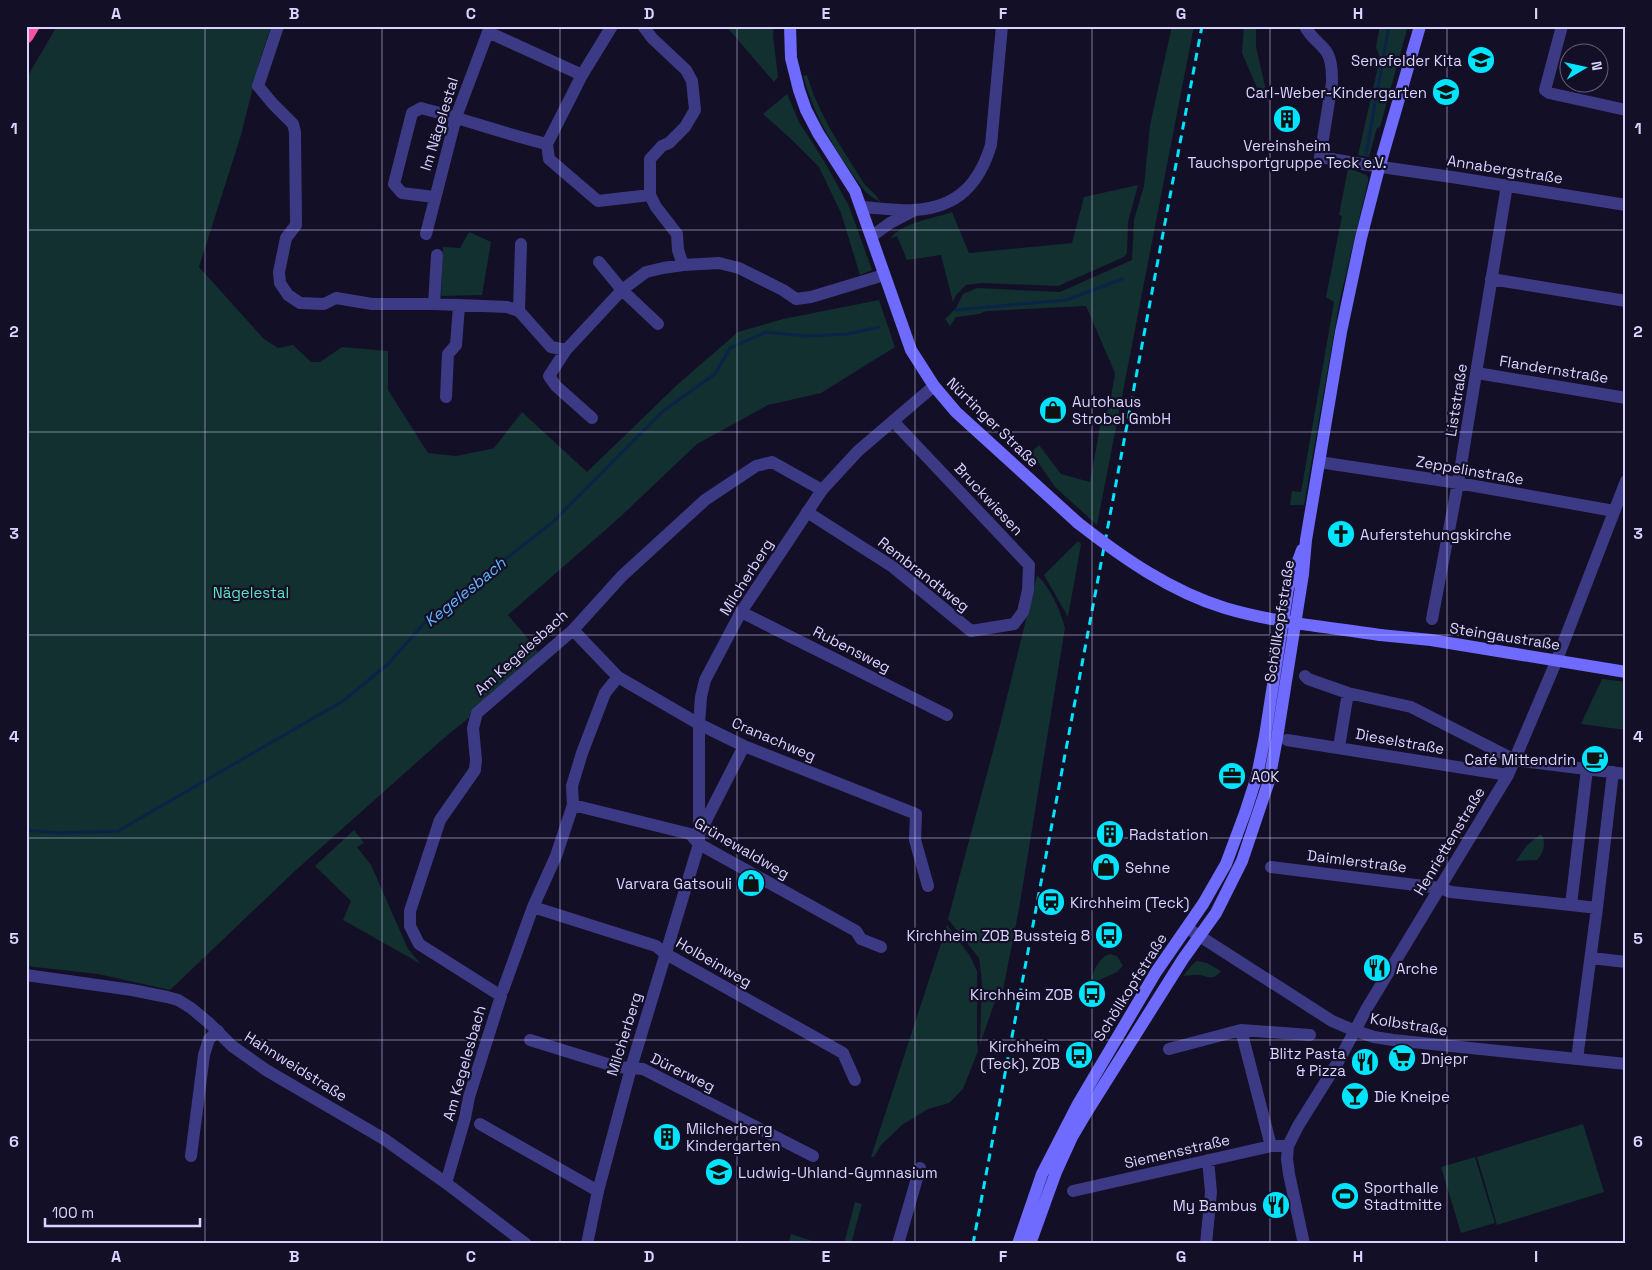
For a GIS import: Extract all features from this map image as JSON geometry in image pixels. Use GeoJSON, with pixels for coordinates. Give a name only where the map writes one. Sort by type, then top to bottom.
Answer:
{"type":"FeatureCollection","features":[{"type":"Feature","properties":{"kind":"highway"},"geometry":{"type":"LineString","coordinates":[[26,36],[32,26]]}},
{"type":"Feature","properties":{"kind":"main road","name":"Nürtinger Straße"},"geometry":{"type":"LineString","coordinates":[[790,26],[791,58],[806,110],[818,133],[855,191],[912,350],[934,386],[956,412],[1078,523],[1117,554],[1171,585],[1225,608],[1248,614],[1301,624],[1380,635]]}},
{"type":"Feature","properties":{"kind":"main road","name":"Schöllkopfstraße"},"geometry":{"type":"LineString","coordinates":[[1030,1244],[1056,1172],[1080,1123],[1183,959],[1216,913],[1237,872],[1257,818],[1268,781],[1289,671],[1306,553],[1306,540],[1341,332],[1379,168],[1420,26]]}},
{"type":"Feature","properties":{"kind":"main road","name":"Schöllkopfstraße"},"geometry":{"type":"LineString","coordinates":[[1018,1244],[1042,1174],[1065,1127],[1156,972],[1205,901],[1226,864],[1246,813],[1256,776],[1263,744],[1288,588],[1306,540]]}},
{"type":"Feature","properties":{"kind":"main road","name":"Steingaustraße"},"geometry":{"type":"LineString","coordinates":[[1380,635],[1431,640],[1626,672]]}},
{"type":"Feature","properties":{"kind":"street"},"geometry":{"type":"LineString","coordinates":[[278,26],[258,86],[293,124],[295,132],[296,225],[286,238],[281,260],[280,283],[283,289],[300,303],[324,304],[336,298],[372,304],[507,307],[519,310],[552,347],[566,350]]}},
{"type":"Feature","properties":{"kind":"street"},"geometry":{"type":"LineString","coordinates":[[612,26],[582,75],[547,144],[549,159],[598,201],[650,195]]}},
{"type":"Feature","properties":{"kind":"street"},"geometry":{"type":"LineString","coordinates":[[643,26],[652,38],[686,70],[692,81],[695,110],[685,127],[650,159],[650,195],[656,207],[678,234],[678,250],[682,265]]}},
{"type":"Feature","properties":{"kind":"street"},"geometry":{"type":"LineString","coordinates":[[862,208],[915,210],[939,206],[956,198],[976,179],[992,145],[1002,26]]}},
{"type":"Feature","properties":{"kind":"street"},"geometry":{"type":"LineString","coordinates":[[1305,26],[1309,34],[1327,52],[1332,71],[1332,82],[1320,157],[1379,168]]}},
{"type":"Feature","properties":{"kind":"street"},"geometry":{"type":"LineString","coordinates":[[1562,26],[1545,90],[1549,94],[1626,110]]}},
{"type":"Feature","properties":{"kind":"street"},"geometry":{"type":"LineString","coordinates":[[490,29],[582,75]]}},
{"type":"Feature","properties":{"kind":"street","name":"Im Nägelestal"},"geometry":{"type":"LineString","coordinates":[[426,234],[456,117],[490,29]]}},
{"type":"Feature","properties":{"kind":"street"},"geometry":{"type":"LineString","coordinates":[[434,197],[402,193],[394,184],[412,113],[421,108],[547,144]]}},
{"type":"Feature","properties":{"kind":"street","name":"Annabergstraße"},"geometry":{"type":"LineString","coordinates":[[1379,168],[1507,185],[1626,205]]}},
{"type":"Feature","properties":{"kind":"street","name":"Liststraße"},"geometry":{"type":"LineString","coordinates":[[1432,619],[1458,483],[1507,185]]}},
{"type":"Feature","properties":{"kind":"street"},"geometry":{"type":"LineString","coordinates":[[872,236],[890,223],[915,210]]}},
{"type":"Feature","properties":{"kind":"street"},"geometry":{"type":"LineString","coordinates":[[519,310],[521,244]]}},
{"type":"Feature","properties":{"kind":"street"},"geometry":{"type":"LineString","coordinates":[[434,304],[436,255]]}},
{"type":"Feature","properties":{"kind":"street"},"geometry":{"type":"LineString","coordinates":[[598,262],[622,290],[658,324]]}},
{"type":"Feature","properties":{"kind":"street"},"geometry":{"type":"LineString","coordinates":[[592,418],[556,386],[549,376],[566,350],[622,290],[646,272],[682,265],[718,263],[739,268],[783,290],[796,299],[811,297],[884,275]]}},
{"type":"Feature","properties":{"kind":"street"},"geometry":{"type":"LineString","coordinates":[[1491,279],[1626,301]]}},
{"type":"Feature","properties":{"kind":"street"},"geometry":{"type":"LineString","coordinates":[[446,397],[448,354],[456,345],[459,306]]}},
{"type":"Feature","properties":{"kind":"street","name":"Flandernstraße"},"geometry":{"type":"LineString","coordinates":[[1477,373],[1626,398]]}},
{"type":"Feature","properties":{"kind":"street","name":"Milcherberg"},"geometry":{"type":"LineString","coordinates":[[698,840],[700,697],[705,680],[742,612],[822,490],[858,451],[934,386]]}},
{"type":"Feature","properties":{"kind":"street","name":"Bruckwiesen"},"geometry":{"type":"LineString","coordinates":[[893,421],[1029,565],[1028,590],[1023,612]]}},
{"type":"Feature","properties":{"kind":"street","name":"Am Kegelesbach"},"geometry":{"type":"LineString","coordinates":[[446,1183],[465,1118],[469,1097],[501,996],[419,944],[410,926],[410,911],[440,820],[475,770],[473,728],[477,713],[573,630],[622,576],[705,500],[756,466],[772,462],[822,490]]}},
{"type":"Feature","properties":{"kind":"street","name":"Zeppelinstraße"},"geometry":{"type":"LineString","coordinates":[[1319,462],[1458,483],[1614,511]]}},
{"type":"Feature","properties":{"kind":"street","name":"Henriettenstraße"},"geometry":{"type":"LineString","coordinates":[[1288,1146],[1298,1126],[1338,1062],[1353,1030],[1516,760],[1626,481]]}},
{"type":"Feature","properties":{"kind":"street","name":"Rembrandtweg"},"geometry":{"type":"LineString","coordinates":[[807,512],[893,567],[971,631],[1014,624],[1023,612]]}},
{"type":"Feature","properties":{"kind":"street","name":"Rubensweg"},"geometry":{"type":"LineString","coordinates":[[742,612],[947,715]]}},
{"type":"Feature","properties":{"kind":"street","name":"Cranachweg"},"geometry":{"type":"LineString","coordinates":[[573,630],[618,677],[699,724],[744,746],[916,814],[915,840],[928,886]]}},
{"type":"Feature","properties":{"kind":"street"},"geometry":{"type":"LineString","coordinates":[[1306,676],[1308,679],[1348,694],[1411,707],[1516,760],[1626,774]]}},
{"type":"Feature","properties":{"kind":"street"},"geometry":{"type":"LineString","coordinates":[[503,990],[533,907],[556,856],[573,805],[572,786],[582,754],[605,693],[618,677]]}},
{"type":"Feature","properties":{"kind":"street"},"geometry":{"type":"LineString","coordinates":[[1338,747],[1348,694]]}},
{"type":"Feature","properties":{"kind":"street","name":"Dieselstraße"},"geometry":{"type":"LineString","coordinates":[[1287,740],[1508,775]]}},
{"type":"Feature","properties":{"kind":"street","name":"Milcherberg"},"geometry":{"type":"LineString","coordinates":[[587,1244],[598,1191],[631,1068],[698,840],[744,746]]}},
{"type":"Feature","properties":{"kind":"street"},"geometry":{"type":"LineString","coordinates":[[1571,905],[1587,769]]}},
{"type":"Feature","properties":{"kind":"street"},"geometry":{"type":"LineString","coordinates":[[1577,1059],[1613,772]]}},
{"type":"Feature","properties":{"kind":"street","name":"Grünewaldweg"},"geometry":{"type":"LineString","coordinates":[[573,805],[690,834],[856,931],[861,939],[881,947]]}},
{"type":"Feature","properties":{"kind":"street","name":"Daimlerstraße"},"geometry":{"type":"LineString","coordinates":[[1270,867],[1440,888],[1451,892],[1597,908]]}},
{"type":"Feature","properties":{"kind":"street","name":"Holbeinweg"},"geometry":{"type":"LineString","coordinates":[[533,907],[656,946],[666,954],[843,1053],[855,1080]]}},
{"type":"Feature","properties":{"kind":"street","name":"Kolbstraße"},"geometry":{"type":"LineString","coordinates":[[1187,928],[1332,1021],[1374,1037],[1626,1064]]}},
{"type":"Feature","properties":{"kind":"street"},"geometry":{"type":"LineString","coordinates":[[1591,958],[1626,962]]}},
{"type":"Feature","properties":{"kind":"street","name":"Hahnweidstraße"},"geometry":{"type":"LineString","coordinates":[[26,975],[132,990],[178,1000],[192,1008],[232,1046],[266,1070],[384,1139],[526,1244]]}},
{"type":"Feature","properties":{"kind":"street"},"geometry":{"type":"LineString","coordinates":[[191,1156],[204,1055],[214,1027]]}},
{"type":"Feature","properties":{"kind":"street"},"geometry":{"type":"LineString","coordinates":[[1170,1049],[1241,1030],[1310,1034]]}},
{"type":"Feature","properties":{"kind":"street"},"geometry":{"type":"LineString","coordinates":[[1241,1030],[1271,1146]]}},
{"type":"Feature","properties":{"kind":"street","name":"Dürerweg"},"geometry":{"type":"LineString","coordinates":[[530,1040],[617,1067],[643,1069],[813,1156]]}},
{"type":"Feature","properties":{"kind":"street"},"geometry":{"type":"LineString","coordinates":[[480,1124],[598,1191]]}},
{"type":"Feature","properties":{"kind":"street","name":"Siemensstraße"},"geometry":{"type":"LineString","coordinates":[[1073,1191],[1271,1146],[1288,1146]]}},
{"type":"Feature","properties":{"kind":"street"},"geometry":{"type":"LineString","coordinates":[[1288,1146],[1289,1174],[1304,1244]]}},
{"type":"Feature","properties":{"kind":"street"},"geometry":{"type":"LineString","coordinates":[[1206,1244],[1211,1192],[1208,1160]]}},
{"type":"Feature","properties":{"kind":"street"},"geometry":{"type":"LineString","coordinates":[[898,1244],[920,1168]]}},
{"type":"Feature","properties":{"kind":"green space","name":"Nägelestal"},"geometry":{"type":"Polygon","coordinates":[[[57,26],[271,26],[259,63],[241,135],[199,267],[264,339],[278,348],[293,345],[311,362],[320,362],[342,347],[388,351],[388,390],[428,453],[456,456],[494,448],[522,412],[587,472],[677,385],[738,332],[783,319],[879,300],[895,347],[821,393],[768,405],[697,444],[619,518],[508,615],[538,652],[469,715],[470,717],[296,870],[170,990],[98,974],[26,966],[26,79],[57,26]]]}},
{"type":"Feature","properties":{"kind":"green space"},"geometry":{"type":"Polygon","coordinates":[[[726,26],[774,26],[773,35],[778,77],[774,82],[726,26]]]}},
{"type":"Feature","properties":{"kind":"green space"},"geometry":{"type":"Polygon","coordinates":[[[1172,26],[1194,26],[1097,525],[1055,487],[1031,452],[1039,445],[1061,474],[1090,482],[1102,416],[1109,409],[1115,373],[1086,306],[986,311],[979,314],[956,317],[950,326],[945,319],[956,308],[963,294],[977,288],[1060,292],[1132,260],[1134,220],[1144,186],[1150,125],[1172,26]]]}},
{"type":"Feature","properties":{"kind":"green space"},"geometry":{"type":"Polygon","coordinates":[[[1244,26],[1256,26],[1256,47],[1269,103],[1257,88],[1242,53],[1244,26]]]}},
{"type":"Feature","properties":{"kind":"green space"},"geometry":{"type":"Polygon","coordinates":[[[1380,26],[1408,26],[1380,127],[1377,128],[1369,157],[1358,155],[1380,58],[1376,47],[1380,26]]]}},
{"type":"Feature","properties":{"kind":"green space"},"geometry":{"type":"Polygon","coordinates":[[[807,75],[818,104],[831,130],[863,182],[877,196],[880,202],[862,188],[828,136],[807,89],[803,76],[807,75]]]}},
{"type":"Feature","properties":{"kind":"green space"},"geometry":{"type":"Polygon","coordinates":[[[787,94],[799,122],[824,161],[849,206],[872,270],[860,275],[841,213],[819,167],[763,114],[787,94]]]}},
{"type":"Feature","properties":{"kind":"green space"},"geometry":{"type":"Polygon","coordinates":[[[1348,168],[1366,175],[1368,182],[1340,299],[1304,505],[1290,505],[1292,491],[1301,492],[1334,302],[1326,297],[1342,216],[1339,215],[1348,168]]]}},
{"type":"Feature","properties":{"kind":"green space"},"geometry":{"type":"Polygon","coordinates":[[[1138,185],[1128,222],[1127,253],[1124,257],[1058,286],[982,283],[966,285],[956,295],[953,302],[941,255],[907,260],[897,236],[891,237],[904,227],[952,212],[969,253],[1072,243],[1084,197],[1138,185]]]}},
{"type":"Feature","properties":{"kind":"green space"},"geometry":{"type":"Polygon","coordinates":[[[469,232],[491,242],[482,295],[441,296],[443,247],[460,248],[469,232]]]}},
{"type":"Feature","properties":{"kind":"green space"},"geometry":{"type":"Polygon","coordinates":[[[1078,541],[1081,544],[1068,617],[1044,575],[1078,541]]]}},
{"type":"Feature","properties":{"kind":"green space"},"geometry":{"type":"Polygon","coordinates":[[[1037,575],[1047,587],[1054,600],[1065,628],[1019,909],[1002,995],[994,1004],[980,1044],[982,982],[979,958],[948,919],[1000,725],[1037,575]]]}},
{"type":"Feature","properties":{"kind":"green space"},"geometry":{"type":"Polygon","coordinates":[[[1602,679],[1626,682],[1626,730],[1581,724],[1602,679]]]}},
{"type":"Feature","properties":{"kind":"green space"},"geometry":{"type":"Polygon","coordinates":[[[354,830],[364,843],[357,847],[371,865],[408,949],[421,964],[343,920],[351,901],[315,866],[354,830]]]}},
{"type":"Feature","properties":{"kind":"green space"},"geometry":{"type":"Polygon","coordinates":[[[1541,834],[1544,848],[1537,860],[1516,861],[1527,845],[1541,834]]]}},
{"type":"Feature","properties":{"kind":"green space"},"geometry":{"type":"Polygon","coordinates":[[[947,925],[970,956],[977,971],[978,1051],[963,1089],[949,1103],[928,1109],[902,1125],[881,1145],[874,1157],[871,1157],[947,925]]]}},
{"type":"Feature","properties":{"kind":"green space"},"geometry":{"type":"Polygon","coordinates":[[[1110,954],[1117,956],[1123,966],[1117,972],[1091,982],[1097,965],[1110,954]]]}},
{"type":"Feature","properties":{"kind":"green space"},"geometry":{"type":"Polygon","coordinates":[[[1197,961],[1207,963],[1221,971],[1211,978],[1198,975],[1183,976],[1197,961]]]}},
{"type":"Feature","properties":{"kind":"green space"},"geometry":{"type":"Polygon","coordinates":[[[1583,1124],[1604,1192],[1497,1225],[1477,1157],[1583,1124]]]}},
{"type":"Feature","properties":{"kind":"green space"},"geometry":{"type":"Polygon","coordinates":[[[1475,1157],[1495,1223],[1461,1233],[1441,1167],[1475,1157]]]}},
{"type":"Feature","properties":{"kind":"green space"},"geometry":{"type":"Polygon","coordinates":[[[855,1202],[862,1204],[851,1244],[844,1244],[855,1202]]]}},
{"type":"Feature","properties":{"kind":"green space"},"geometry":{"type":"Polygon","coordinates":[[[791,1234],[822,1244],[788,1244],[791,1234]]]}},
{"type":"Feature","properties":{"kind":"waterway","name":"Kegelesbach"},"geometry":{"type":"LineString","coordinates":[[1366,154],[1389,26]]}},
{"type":"Feature","properties":{"kind":"waterway","name":"Kegelesbach"},"geometry":{"type":"LineString","coordinates":[[956,310],[1066,300],[1122,279]]}},
{"type":"Feature","properties":{"kind":"waterway","name":"Kegelesbach"},"geometry":{"type":"LineString","coordinates":[[26,830],[59,833],[118,831],[343,701],[388,664],[426,621],[553,522],[663,411],[715,374],[730,348],[766,332],[805,336],[848,334],[879,327]]}},
{"type":"Feature","properties":{"kind":"railway"},"geometry":{"type":"LineString","coordinates":[[973,1244],[1202,26]]}},
{"type":"Feature","properties":{"kind":"place","name":"Senefelder Kita"},"geometry":{"type":"Point","coordinates":[1481,60]}},
{"type":"Feature","properties":{"kind":"place","name":"Carl-Weber-Kindergarten"},"geometry":{"type":"Point","coordinates":[1446,92]}},
{"type":"Feature","properties":{"kind":"place","name":"Vereinsheim Tauchsportgruppe Teck e.V."},"geometry":{"type":"Point","coordinates":[1287,119]}},
{"type":"Feature","properties":{"kind":"place","name":"Autohaus Strobel GmbH"},"geometry":{"type":"Point","coordinates":[1053,410]}},
{"type":"Feature","properties":{"kind":"place","name":"Auferstehungskirche"},"geometry":{"type":"Point","coordinates":[1341,534]}},
{"type":"Feature","properties":{"kind":"place","name":"Café Mittendrin"},"geometry":{"type":"Point","coordinates":[1595,759]}},
{"type":"Feature","properties":{"kind":"place","name":"AOK"},"geometry":{"type":"Point","coordinates":[1232,776]}},
{"type":"Feature","properties":{"kind":"place","name":"Radstation"},"geometry":{"type":"Point","coordinates":[1110,834]}},
{"type":"Feature","properties":{"kind":"place","name":"Sehne"},"geometry":{"type":"Point","coordinates":[1106,867]}},
{"type":"Feature","properties":{"kind":"place","name":"Varvara Gatsouli"},"geometry":{"type":"Point","coordinates":[751,883]}},
{"type":"Feature","properties":{"kind":"place","name":"Kirchheim (Teck)"},"geometry":{"type":"Point","coordinates":[1051,902]}},
{"type":"Feature","properties":{"kind":"place","name":"Kirchheim ZOB Bussteig 8"},"geometry":{"type":"Point","coordinates":[1109,935]}},
{"type":"Feature","properties":{"kind":"place","name":"Arche"},"geometry":{"type":"Point","coordinates":[1377,968]}},
{"type":"Feature","properties":{"kind":"place","name":"Kirchheim ZOB"},"geometry":{"type":"Point","coordinates":[1092,994]}},
{"type":"Feature","properties":{"kind":"place","name":"Kirchheim (Teck), ZOB"},"geometry":{"type":"Point","coordinates":[1079,1055]}},
{"type":"Feature","properties":{"kind":"place","name":"Dnjepr"},"geometry":{"type":"Point","coordinates":[1402,1058]}},
{"type":"Feature","properties":{"kind":"place","name":"Blitz Pasta & Pizza"},"geometry":{"type":"Point","coordinates":[1365,1062]}},
{"type":"Feature","properties":{"kind":"place","name":"Die Kneipe"},"geometry":{"type":"Point","coordinates":[1355,1096]}},
{"type":"Feature","properties":{"kind":"place","name":"Milcherberg Kindergarten"},"geometry":{"type":"Point","coordinates":[667,1137]}},
{"type":"Feature","properties":{"kind":"place","name":"Ludwig-Uhland-Gymnasium"},"geometry":{"type":"Point","coordinates":[719,1172]}},
{"type":"Feature","properties":{"kind":"place","name":"Sporthalle Stadtmitte"},"geometry":{"type":"Point","coordinates":[1345,1196]}},
{"type":"Feature","properties":{"kind":"place","name":"My Bambus"},"geometry":{"type":"Point","coordinates":[1276,1205]}}]}
